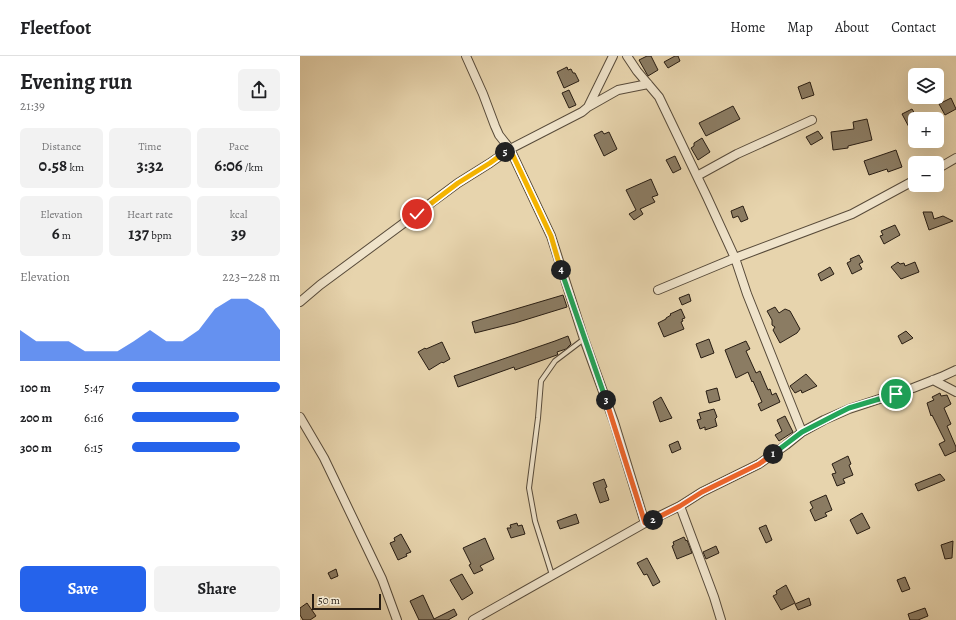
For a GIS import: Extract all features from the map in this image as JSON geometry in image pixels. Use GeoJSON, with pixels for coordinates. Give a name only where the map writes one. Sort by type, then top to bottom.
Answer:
{"type":"FeatureCollection","features":[{"type":"Feature","properties":{"kind":"street"},"geometry":{"type":"LineString","coordinates":[[466,56],[495,126],[510,149],[551,236],[584,339],[614,422],[645,523]]}},
{"type":"Feature","properties":{"kind":"street"},"geometry":{"type":"LineString","coordinates":[[588,107],[613,56]]}},
{"type":"Feature","properties":{"kind":"street"},"geometry":{"type":"LineString","coordinates":[[627,56],[637,71],[659,97],[697,176],[735,258],[747,294],[802,432]]}},
{"type":"Feature","properties":{"kind":"street"},"geometry":{"type":"LineString","coordinates":[[300,302],[320,285],[458,183],[510,149],[582,112],[618,90],[648,84]]}},
{"type":"Feature","properties":{"kind":"street"},"geometry":{"type":"LineString","coordinates":[[697,176],[737,154],[812,120]]}},
{"type":"Feature","properties":{"kind":"street"},"geometry":{"type":"LineString","coordinates":[[944,164],[956,158]]}},
{"type":"Feature","properties":{"kind":"street"},"geometry":{"type":"LineString","coordinates":[[658,290],[735,258],[852,214],[908,184]]}},
{"type":"Feature","properties":{"kind":"street"},"geometry":{"type":"LineString","coordinates":[[473,620],[645,523],[680,506],[702,492],[759,464],[802,432],[849,408],[913,388],[956,370]]}},
{"type":"Feature","properties":{"kind":"street"},"geometry":{"type":"LineString","coordinates":[[933,380],[956,392]]}},
{"type":"Feature","properties":{"kind":"street"},"geometry":{"type":"LineString","coordinates":[[300,417],[324,458],[382,579],[397,620]]}},
{"type":"Feature","properties":{"kind":"street"},"geometry":{"type":"LineString","coordinates":[[680,506],[721,620]]}},
{"type":"Feature","properties":{"kind":"lane"},"geometry":{"type":"LineString","coordinates":[[552,576],[535,521],[529,488],[541,381],[555,361],[584,339]]}},
{"type":"Feature","properties":{"kind":"building"},"geometry":{"type":"Polygon","coordinates":[[[647,56],[651,56],[658,70],[648,76],[639,60],[647,56]]]}},
{"type":"Feature","properties":{"kind":"building"},"geometry":{"type":"Polygon","coordinates":[[[678,56],[680,61],[668,68],[664,62],[678,56]]]}},
{"type":"Feature","properties":{"kind":"building"},"geometry":{"type":"Polygon","coordinates":[[[567,67],[568,70],[571,69],[573,73],[575,73],[579,81],[564,88],[557,72],[567,67]]]}},
{"type":"Feature","properties":{"kind":"building"},"geometry":{"type":"Polygon","coordinates":[[[810,82],[814,95],[802,99],[798,87],[810,82]]]}},
{"type":"Feature","properties":{"kind":"building"},"geometry":{"type":"Polygon","coordinates":[[[569,90],[576,105],[569,108],[562,93],[569,90]]]}},
{"type":"Feature","properties":{"kind":"building"},"geometry":{"type":"Polygon","coordinates":[[[951,98],[956,109],[945,115],[939,104],[944,104],[944,102],[951,98]]]}},
{"type":"Feature","properties":{"kind":"building"},"geometry":{"type":"Polygon","coordinates":[[[733,106],[740,119],[706,136],[699,123],[733,106]]]}},
{"type":"Feature","properties":{"kind":"building"},"geometry":{"type":"Polygon","coordinates":[[[912,109],[914,112],[908,112],[908,125],[902,114],[912,109]]]}},
{"type":"Feature","properties":{"kind":"building"},"geometry":{"type":"Polygon","coordinates":[[[867,119],[872,140],[848,146],[848,148],[833,150],[831,132],[854,129],[853,122],[867,119]]]}},
{"type":"Feature","properties":{"kind":"building"},"geometry":{"type":"Polygon","coordinates":[[[602,131],[604,134],[609,132],[617,149],[604,156],[594,135],[602,131]]]}},
{"type":"Feature","properties":{"kind":"building"},"geometry":{"type":"Polygon","coordinates":[[[818,131],[823,138],[811,145],[806,137],[818,131]]]}},
{"type":"Feature","properties":{"kind":"building"},"geometry":{"type":"Polygon","coordinates":[[[702,138],[710,152],[698,160],[691,148],[694,146],[694,143],[702,138]]]}},
{"type":"Feature","properties":{"kind":"building"},"geometry":{"type":"Polygon","coordinates":[[[896,150],[902,167],[888,172],[887,169],[869,175],[864,161],[896,150]]]}},
{"type":"Feature","properties":{"kind":"building"},"geometry":{"type":"Polygon","coordinates":[[[675,156],[681,169],[673,173],[666,160],[675,156]]]}},
{"type":"Feature","properties":{"kind":"building"},"geometry":{"type":"Polygon","coordinates":[[[651,179],[658,195],[652,197],[655,202],[640,209],[643,214],[634,220],[629,214],[636,210],[626,190],[651,179]]]}},
{"type":"Feature","properties":{"kind":"building"},"geometry":{"type":"Polygon","coordinates":[[[743,206],[748,219],[741,222],[738,216],[733,218],[731,211],[743,206]]]}},
{"type":"Feature","properties":{"kind":"building"},"geometry":{"type":"Polygon","coordinates":[[[923,212],[932,212],[934,219],[943,216],[953,221],[929,230],[923,212]]]}},
{"type":"Feature","properties":{"kind":"building"},"geometry":{"type":"Polygon","coordinates":[[[895,225],[900,235],[884,244],[880,236],[883,235],[881,231],[895,225]]]}},
{"type":"Feature","properties":{"kind":"building"},"geometry":{"type":"Polygon","coordinates":[[[859,255],[863,262],[859,264],[862,269],[852,274],[847,263],[851,261],[850,259],[859,255]]]}},
{"type":"Feature","properties":{"kind":"building"},"geometry":{"type":"Polygon","coordinates":[[[898,262],[900,264],[904,263],[905,266],[915,262],[919,272],[901,279],[891,267],[898,262]]]}},
{"type":"Feature","properties":{"kind":"building"},"geometry":{"type":"Polygon","coordinates":[[[830,267],[834,274],[821,281],[818,274],[830,267]]]}},
{"type":"Feature","properties":{"kind":"building"},"geometry":{"type":"Polygon","coordinates":[[[689,294],[691,301],[682,305],[679,298],[689,294]]]}},
{"type":"Feature","properties":{"kind":"building"},"geometry":{"type":"Polygon","coordinates":[[[563,295],[567,307],[515,323],[475,333],[472,322],[563,295]]]}},
{"type":"Feature","properties":{"kind":"building"},"geometry":{"type":"Polygon","coordinates":[[[775,307],[779,313],[785,309],[790,311],[800,329],[797,333],[780,343],[773,330],[775,327],[772,325],[772,320],[767,311],[775,307]]]}},
{"type":"Feature","properties":{"kind":"building"},"geometry":{"type":"Polygon","coordinates":[[[681,309],[685,318],[682,319],[683,321],[681,322],[684,329],[664,337],[658,323],[666,319],[671,315],[670,314],[681,309]]]}},
{"type":"Feature","properties":{"kind":"building"},"geometry":{"type":"Polygon","coordinates":[[[906,331],[913,338],[902,344],[898,336],[906,331]]]}},
{"type":"Feature","properties":{"kind":"building"},"geometry":{"type":"Polygon","coordinates":[[[568,336],[571,344],[566,349],[557,352],[558,355],[515,370],[514,367],[458,387],[454,376],[568,336]]]}},
{"type":"Feature","properties":{"kind":"building"},"geometry":{"type":"Polygon","coordinates":[[[709,339],[714,353],[701,358],[696,344],[709,339]]]}},
{"type":"Feature","properties":{"kind":"building"},"geometry":{"type":"Polygon","coordinates":[[[746,341],[750,349],[746,351],[756,373],[760,371],[768,390],[770,389],[772,395],[776,393],[780,402],[761,411],[758,404],[762,402],[748,372],[736,378],[725,350],[746,341]]]}},
{"type":"Feature","properties":{"kind":"building"},"geometry":{"type":"Polygon","coordinates":[[[442,342],[450,359],[429,370],[418,352],[442,342]]]}},
{"type":"Feature","properties":{"kind":"building"},"geometry":{"type":"Polygon","coordinates":[[[806,374],[817,386],[802,393],[801,390],[795,393],[790,386],[806,374]]]}},
{"type":"Feature","properties":{"kind":"building"},"geometry":{"type":"Polygon","coordinates":[[[717,388],[720,400],[709,403],[706,391],[717,388]]]}},
{"type":"Feature","properties":{"kind":"building"},"geometry":{"type":"Polygon","coordinates":[[[940,393],[941,396],[947,395],[951,404],[944,408],[951,424],[947,426],[956,447],[956,451],[945,456],[939,444],[945,441],[932,415],[931,416],[927,403],[934,400],[932,397],[940,393]]]}},
{"type":"Feature","properties":{"kind":"building"},"geometry":{"type":"Polygon","coordinates":[[[661,397],[672,418],[660,422],[653,402],[661,397]]]}},
{"type":"Feature","properties":{"kind":"building"},"geometry":{"type":"Polygon","coordinates":[[[714,409],[717,417],[715,419],[717,426],[705,430],[705,427],[700,429],[697,420],[701,419],[699,413],[714,409]]]}},
{"type":"Feature","properties":{"kind":"building"},"geometry":{"type":"Polygon","coordinates":[[[785,416],[793,432],[779,441],[775,435],[782,431],[777,420],[785,416]]]}},
{"type":"Feature","properties":{"kind":"building"},"geometry":{"type":"Polygon","coordinates":[[[678,441],[681,449],[672,453],[669,445],[678,441]]]}},
{"type":"Feature","properties":{"kind":"building"},"geometry":{"type":"Polygon","coordinates":[[[848,456],[851,464],[849,465],[853,475],[843,479],[845,483],[837,486],[832,474],[836,473],[832,464],[848,456]]]}},
{"type":"Feature","properties":{"kind":"building"},"geometry":{"type":"Polygon","coordinates":[[[940,474],[945,480],[918,491],[915,484],[940,474]]]}},
{"type":"Feature","properties":{"kind":"building"},"geometry":{"type":"Polygon","coordinates":[[[604,479],[609,500],[600,503],[593,483],[604,479]]]}},
{"type":"Feature","properties":{"kind":"building"},"geometry":{"type":"Polygon","coordinates":[[[826,495],[832,510],[825,513],[827,516],[815,521],[810,510],[813,508],[810,502],[826,495]]]}},
{"type":"Feature","properties":{"kind":"building"},"geometry":{"type":"Polygon","coordinates":[[[862,513],[870,528],[857,534],[850,520],[862,513]]]}},
{"type":"Feature","properties":{"kind":"building"},"geometry":{"type":"Polygon","coordinates":[[[576,514],[579,523],[560,529],[557,521],[576,514]]]}},
{"type":"Feature","properties":{"kind":"building"},"geometry":{"type":"Polygon","coordinates":[[[517,523],[518,526],[522,525],[525,534],[511,538],[507,528],[511,528],[510,525],[517,523]]]}},
{"type":"Feature","properties":{"kind":"building"},"geometry":{"type":"Polygon","coordinates":[[[766,525],[772,540],[766,543],[759,528],[766,525]]]}},
{"type":"Feature","properties":{"kind":"building"},"geometry":{"type":"Polygon","coordinates":[[[401,534],[411,552],[406,554],[407,556],[398,560],[390,543],[395,541],[394,538],[401,534]]]}},
{"type":"Feature","properties":{"kind":"building"},"geometry":{"type":"Polygon","coordinates":[[[684,537],[686,541],[687,540],[692,553],[677,559],[672,546],[674,545],[673,542],[684,537]]]}},
{"type":"Feature","properties":{"kind":"building"},"geometry":{"type":"Polygon","coordinates":[[[485,538],[494,559],[480,566],[483,570],[474,574],[463,548],[485,538]]]}},
{"type":"Feature","properties":{"kind":"building"},"geometry":{"type":"Polygon","coordinates":[[[953,541],[952,558],[945,559],[941,545],[953,541]]]}},
{"type":"Feature","properties":{"kind":"building"},"geometry":{"type":"Polygon","coordinates":[[[716,546],[719,553],[706,559],[703,552],[716,546]]]}},
{"type":"Feature","properties":{"kind":"building"},"geometry":{"type":"Polygon","coordinates":[[[647,558],[660,582],[653,586],[647,574],[644,575],[637,563],[647,558]]]}},
{"type":"Feature","properties":{"kind":"building"},"geometry":{"type":"Polygon","coordinates":[[[336,569],[338,576],[331,579],[328,573],[336,569]]]}},
{"type":"Feature","properties":{"kind":"building"},"geometry":{"type":"Polygon","coordinates":[[[462,574],[473,593],[462,600],[450,580],[462,574]]]}},
{"type":"Feature","properties":{"kind":"building"},"geometry":{"type":"Polygon","coordinates":[[[905,577],[910,589],[902,592],[897,580],[905,577]]]}},
{"type":"Feature","properties":{"kind":"building"},"geometry":{"type":"Polygon","coordinates":[[[786,585],[795,603],[781,610],[773,596],[777,594],[776,591],[786,585]]]}},
{"type":"Feature","properties":{"kind":"building"},"geometry":{"type":"Polygon","coordinates":[[[423,595],[434,619],[454,609],[457,615],[448,620],[419,620],[410,601],[423,595]]]}},
{"type":"Feature","properties":{"kind":"building"},"geometry":{"type":"Polygon","coordinates":[[[809,598],[811,605],[798,610],[795,604],[809,598]]]}},
{"type":"Feature","properties":{"kind":"building"},"geometry":{"type":"Polygon","coordinates":[[[307,603],[316,616],[310,620],[303,620],[300,615],[300,608],[307,603]]]}},
{"type":"Feature","properties":{"kind":"building"},"geometry":{"type":"Polygon","coordinates":[[[925,608],[928,616],[918,620],[910,620],[908,614],[925,608]]]}},
{"type":"Feature","properties":{"kind":"route"},"geometry":{"type":"LineString","coordinates":[[417,214],[458,183],[510,149],[551,236],[564,280],[614,422],[645,523],[680,506],[702,492],[759,464],[802,432],[824,420],[849,408],[896,394]]}}]}
